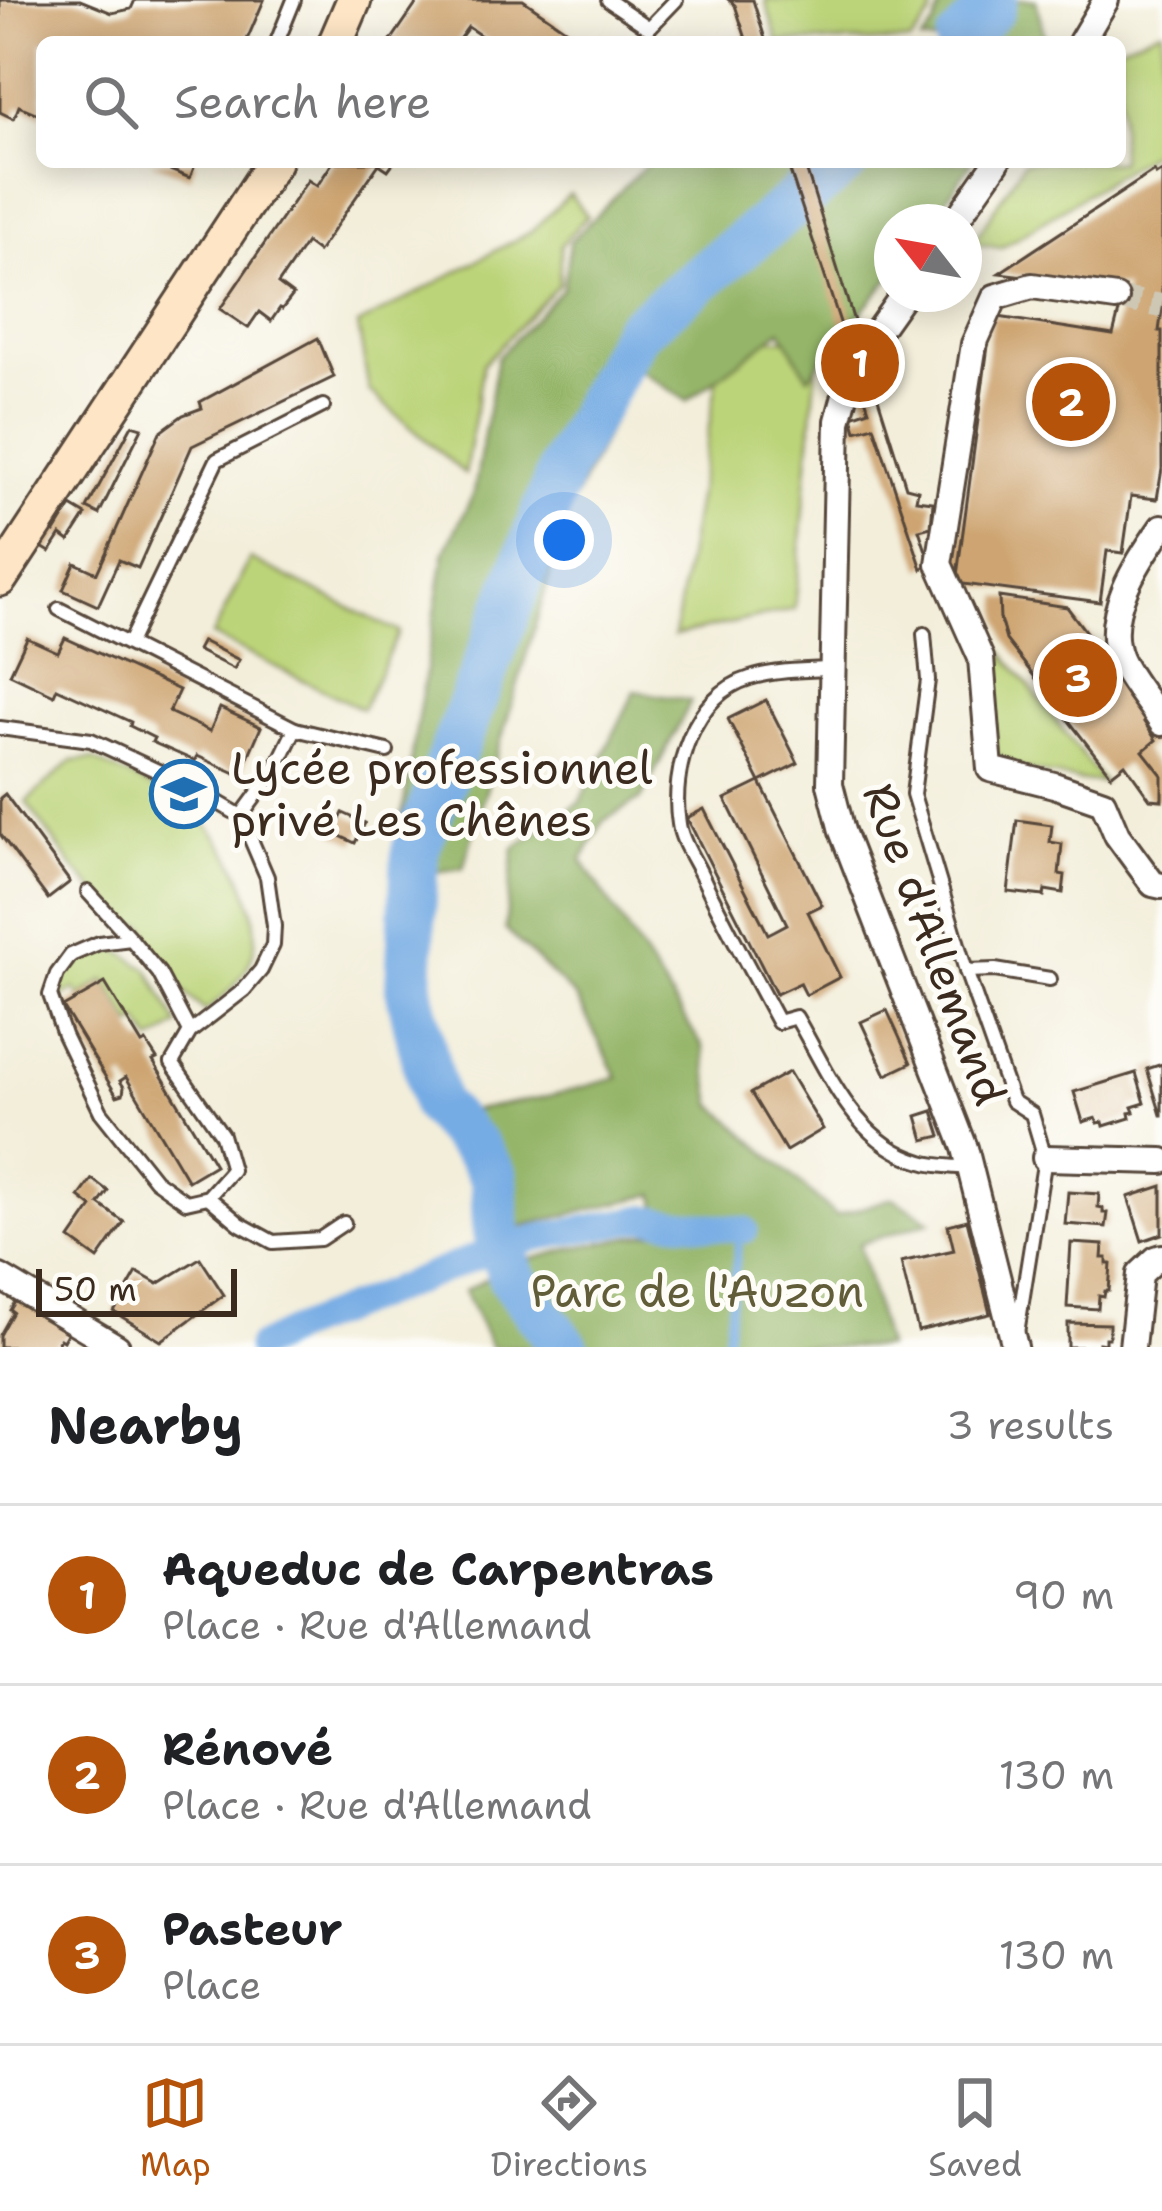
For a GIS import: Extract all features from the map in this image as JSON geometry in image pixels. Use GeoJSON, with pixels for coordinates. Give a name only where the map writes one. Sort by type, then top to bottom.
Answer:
{"type":"FeatureCollection","features":[{"type":"Feature","properties":{"kind":"main road"},"geometry":{"type":"LineString","coordinates":[[339,36],[354,0]]}},
{"type":"Feature","properties":{"kind":"main road"},"geometry":{"type":"LineString","coordinates":[[0,579],[270,168]]}},
{"type":"Feature","properties":{"kind":"street"},"geometry":{"type":"LineString","coordinates":[[1085,36],[1106,0]]}},
{"type":"Feature","properties":{"kind":"street"},"geometry":{"type":"LineString","coordinates":[[968,204],[994,168]]}},
{"type":"Feature","properties":{"kind":"street"},"geometry":{"type":"LineString","coordinates":[[1116,298],[1032,286],[995,297],[974,344],[939,564],[982,658],[990,770],[1103,802],[1117,835],[1153,884],[1162,886]]}},
{"type":"Feature","properties":{"kind":"street","name":"Rue d'Allemand"},"geometry":{"type":"LineString","coordinates":[[892,312],[854,366],[838,421],[830,784],[842,831],[965,1148],[1015,1346]]}},
{"type":"Feature","properties":{"kind":"street"},"geometry":{"type":"LineString","coordinates":[[1162,527],[1136,562],[1116,614],[1118,655],[1162,723]]}},
{"type":"Feature","properties":{"kind":"street"},"geometry":{"type":"LineString","coordinates":[[1045,1158],[1162,1161]]}},
{"type":"Feature","properties":{"kind":"street"},"geometry":{"type":"LineString","coordinates":[[1132,1347],[1140,1274],[1162,1257]]}},
{"type":"Feature","properties":{"kind":"street"},"geometry":{"type":"LineString","coordinates":[[1,1281],[117,1347]]}},
{"type":"Feature","properties":{"kind":"lane"},"geometry":{"type":"LineString","coordinates":[[280,36],[295,0]]}},
{"type":"Feature","properties":{"kind":"lane"},"geometry":{"type":"LineString","coordinates":[[608,0],[649,28],[676,0]]}},
{"type":"Feature","properties":{"kind":"lane"},"geometry":{"type":"LineString","coordinates":[[129,644],[217,460],[323,406]]}},
{"type":"Feature","properties":{"kind":"lane"},"geometry":{"type":"LineString","coordinates":[[59,609],[295,729],[387,751]]}},
{"type":"Feature","properties":{"kind":"lane"},"geometry":{"type":"LineString","coordinates":[[924,634],[928,680],[913,794],[966,971],[1012,1101],[1032,1114],[1045,1158],[1015,1346]]}},
{"type":"Feature","properties":{"kind":"lane"},"geometry":{"type":"LineString","coordinates":[[833,669],[748,678],[715,696],[684,752],[677,796],[679,828],[778,1022],[796,1017],[855,1119],[888,1150],[926,1164],[970,1168]]}},
{"type":"Feature","properties":{"kind":"lane"},"geometry":{"type":"LineString","coordinates":[[0,728],[91,740],[241,816],[267,877],[273,946],[244,990],[190,1032],[172,1063],[222,1136],[232,1170],[208,1197],[186,1202],[154,1180],[114,1129],[64,1035],[50,995],[71,955],[99,943],[131,939]]}},
{"type":"Feature","properties":{"kind":"lane"},"geometry":{"type":"LineString","coordinates":[[241,816],[275,770],[295,729]]}},
{"type":"Feature","properties":{"kind":"lane"},"geometry":{"type":"LineString","coordinates":[[88,892],[159,973],[190,1032]]}},
{"type":"Feature","properties":{"kind":"lane"},"geometry":{"type":"LineString","coordinates":[[966,971],[995,970],[1050,979]]}},
{"type":"Feature","properties":{"kind":"lane"},"geometry":{"type":"LineString","coordinates":[[208,1197],[240,1224],[273,1241],[320,1239],[344,1223]]}},
{"type":"Feature","properties":{"kind":"green space"},"geometry":{"type":"Polygon","coordinates":[[[765,0],[934,0],[931,16],[916,36],[776,36],[765,0]]]}},
{"type":"Feature","properties":{"kind":"green space"},"geometry":{"type":"Polygon","coordinates":[[[942,0],[1036,0],[1045,36],[926,36],[942,0]]]}},
{"type":"Feature","properties":{"kind":"green space"},"geometry":{"type":"Polygon","coordinates":[[[1162,29],[1162,156],[1155,150],[1001,248],[982,245],[982,229],[1020,168],[1126,168],[1126,44],[1162,29]]]}},
{"type":"Feature","properties":{"kind":"green space"},"geometry":{"type":"Polygon","coordinates":[[[643,168],[968,168],[943,204],[874,204],[874,297],[808,377],[781,330],[687,401],[638,369],[570,508],[463,868],[392,878],[445,551],[474,493],[497,358],[563,288],[570,242],[643,168]]]}},
{"type":"Feature","properties":{"kind":"green space"},"geometry":{"type":"Polygon","coordinates":[[[570,194],[587,216],[561,245],[559,284],[483,364],[465,474],[369,391],[358,325],[530,232],[570,194]]]}},
{"type":"Feature","properties":{"kind":"green space"},"geometry":{"type":"Polygon","coordinates":[[[724,337],[819,341],[795,609],[674,636],[724,337]]]}},
{"type":"Feature","properties":{"kind":"green space"},"geometry":{"type":"Polygon","coordinates":[[[250,559],[399,632],[362,709],[212,636],[250,559]]]}},
{"type":"Feature","properties":{"kind":"green space"},"geometry":{"type":"Polygon","coordinates":[[[1002,651],[1103,782],[1009,766],[994,750],[995,690],[1002,651]]]}},
{"type":"Feature","properties":{"kind":"green space","name":"Parc de l'Auzon"},"geometry":{"type":"Polygon","coordinates":[[[635,691],[691,701],[641,799],[603,821],[582,860],[703,1047],[713,1104],[836,1216],[893,1198],[931,1221],[859,1244],[886,1347],[491,1347],[464,1291],[516,1263],[661,1231],[655,1194],[505,1230],[501,1176],[458,1113],[618,1078],[577,999],[505,929],[514,848],[580,802],[635,691]]]}},
{"type":"Feature","properties":{"kind":"green space"},"geometry":{"type":"Polygon","coordinates":[[[92,759],[159,791],[197,816],[222,843],[243,880],[254,920],[252,956],[239,980],[205,1011],[176,985],[138,936],[147,928],[142,924],[132,930],[73,867],[26,802],[72,761],[92,759]]]}},
{"type":"Feature","properties":{"kind":"green space"},"geometry":{"type":"Polygon","coordinates":[[[118,950],[148,969],[178,1025],[152,1042],[139,1021],[133,1025],[105,980],[80,996],[75,989],[57,1000],[62,978],[76,962],[118,950]]]}},
{"type":"Feature","properties":{"kind":"building"},"geometry":{"type":"Polygon","coordinates":[[[0,0],[80,0],[112,13],[131,9],[135,0],[264,0],[249,36],[36,36],[36,113],[19,106],[14,119],[0,112],[0,0]]]}},
{"type":"Feature","properties":{"kind":"building"},"geometry":{"type":"Polygon","coordinates":[[[419,0],[523,0],[575,36],[481,36],[468,27],[461,36],[394,36],[419,0]]]}},
{"type":"Feature","properties":{"kind":"building"},"geometry":{"type":"Polygon","coordinates":[[[729,0],[753,0],[764,36],[745,36],[729,0]]]}},
{"type":"Feature","properties":{"kind":"building"},"geometry":{"type":"Polygon","coordinates":[[[165,168],[194,168],[190,178],[165,168]]]}},
{"type":"Feature","properties":{"kind":"building"},"geometry":{"type":"Polygon","coordinates":[[[329,168],[376,168],[318,252],[306,243],[278,284],[293,295],[282,309],[271,321],[259,312],[248,328],[220,309],[308,180],[317,186],[329,168]]]}},
{"type":"Feature","properties":{"kind":"building"},"geometry":{"type":"Polygon","coordinates":[[[789,168],[806,168],[906,487],[918,490],[916,500],[933,502],[931,527],[919,530],[930,563],[922,569],[874,426],[856,431],[852,416],[869,410],[789,168]]]}},
{"type":"Feature","properties":{"kind":"building"},"geometry":{"type":"Polygon","coordinates":[[[1154,171],[1156,175],[1162,171],[1162,469],[1157,499],[1131,496],[1123,553],[1107,551],[1100,602],[956,583],[992,316],[1113,335],[1125,288],[999,273],[1154,171]]]}},
{"type":"Feature","properties":{"kind":"building"},"geometry":{"type":"Polygon","coordinates":[[[318,338],[334,377],[192,446],[138,568],[119,560],[98,606],[63,590],[75,563],[97,573],[160,432],[202,408],[200,402],[318,338]]]}},
{"type":"Feature","properties":{"kind":"building"},"geometry":{"type":"Polygon","coordinates":[[[132,425],[142,428],[99,514],[87,508],[132,425]]]}},
{"type":"Feature","properties":{"kind":"building"},"geometry":{"type":"Polygon","coordinates":[[[71,506],[86,515],[69,541],[61,535],[50,552],[40,546],[48,527],[55,532],[71,506]]]}},
{"type":"Feature","properties":{"kind":"building"},"geometry":{"type":"Polygon","coordinates":[[[999,597],[1067,607],[1150,717],[1144,722],[1156,740],[1143,751],[1162,775],[1162,800],[1150,799],[1125,764],[1111,775],[1006,640],[999,597]]]}},
{"type":"Feature","properties":{"kind":"building"},"geometry":{"type":"Polygon","coordinates":[[[27,638],[58,652],[65,638],[179,690],[169,712],[210,731],[220,708],[261,727],[240,775],[152,742],[154,738],[130,726],[131,722],[57,688],[54,695],[10,674],[27,638]]]}},
{"type":"Feature","properties":{"kind":"building"},"geometry":{"type":"Polygon","coordinates":[[[202,641],[239,660],[234,669],[197,650],[202,641]]]}},
{"type":"Feature","properties":{"kind":"building"},"geometry":{"type":"Polygon","coordinates":[[[766,700],[798,763],[760,782],[728,719],[766,700]]]}},
{"type":"Feature","properties":{"kind":"building"},"geometry":{"type":"Polygon","coordinates":[[[760,782],[822,905],[808,912],[840,977],[806,995],[800,983],[776,994],[687,818],[704,809],[768,934],[787,924],[725,799],[760,782]]]}},
{"type":"Feature","properties":{"kind":"building"},"geometry":{"type":"Polygon","coordinates":[[[5,794],[70,882],[48,899],[0,834],[0,798],[5,794]]]}},
{"type":"Feature","properties":{"kind":"building"},"geometry":{"type":"Polygon","coordinates":[[[343,813],[365,823],[355,843],[334,833],[343,813]]]}},
{"type":"Feature","properties":{"kind":"building"},"geometry":{"type":"Polygon","coordinates":[[[1017,820],[1052,825],[1050,842],[1062,844],[1059,874],[1065,875],[1063,893],[1008,892],[1017,820]]]}},
{"type":"Feature","properties":{"kind":"building"},"geometry":{"type":"Polygon","coordinates":[[[105,983],[142,1044],[146,1042],[157,1059],[153,1061],[215,1165],[188,1181],[126,1077],[120,1081],[123,1094],[117,1096],[63,1007],[105,983]]]}},
{"type":"Feature","properties":{"kind":"building"},"geometry":{"type":"Polygon","coordinates":[[[887,1010],[911,1063],[886,1075],[861,1022],[887,1010]]]}},
{"type":"Feature","properties":{"kind":"building"},"geometry":{"type":"Polygon","coordinates":[[[1162,1064],[1162,1115],[1161,1115],[1147,1069],[1162,1064]]]}},
{"type":"Feature","properties":{"kind":"building"},"geometry":{"type":"Polygon","coordinates":[[[789,1072],[823,1129],[786,1151],[751,1093],[789,1072]]]}},
{"type":"Feature","properties":{"kind":"building"},"geometry":{"type":"Polygon","coordinates":[[[1136,1073],[1145,1103],[1132,1107],[1130,1118],[1104,1126],[1096,1118],[1083,1122],[1074,1092],[1136,1073]]]}},
{"type":"Feature","properties":{"kind":"building"},"geometry":{"type":"Polygon","coordinates":[[[933,1111],[941,1136],[924,1140],[917,1116],[933,1111]]]}},
{"type":"Feature","properties":{"kind":"building"},"geometry":{"type":"Polygon","coordinates":[[[92,1179],[108,1191],[99,1204],[124,1222],[98,1259],[70,1239],[92,1207],[79,1197],[92,1179]]]}},
{"type":"Feature","properties":{"kind":"building"},"geometry":{"type":"Polygon","coordinates":[[[1162,1186],[1162,1234],[1142,1241],[1128,1197],[1162,1186]]]}},
{"type":"Feature","properties":{"kind":"building"},"geometry":{"type":"Polygon","coordinates":[[[1068,1192],[1099,1194],[1098,1207],[1108,1213],[1106,1227],[1065,1224],[1068,1192]]]}},
{"type":"Feature","properties":{"kind":"building"},"geometry":{"type":"Polygon","coordinates":[[[967,1220],[990,1314],[918,1331],[901,1262],[954,1250],[948,1225],[967,1220]]]}},
{"type":"Feature","properties":{"kind":"building"},"geometry":{"type":"Polygon","coordinates":[[[1071,1243],[1103,1245],[1102,1258],[1111,1264],[1109,1291],[1099,1296],[1098,1309],[1067,1307],[1071,1243]]]}},
{"type":"Feature","properties":{"kind":"building"},"geometry":{"type":"Polygon","coordinates":[[[200,1258],[224,1295],[161,1341],[114,1312],[137,1272],[158,1284],[200,1258]]]}},
{"type":"Feature","properties":{"kind":"building"},"geometry":{"type":"Polygon","coordinates":[[[18,1297],[70,1328],[63,1341],[55,1347],[0,1347],[0,1335],[18,1297]]]}},
{"type":"Feature","properties":{"kind":"building"},"geometry":{"type":"Polygon","coordinates":[[[1068,1323],[1109,1324],[1109,1338],[1099,1347],[1068,1347],[1068,1323]]]}},
{"type":"Feature","properties":{"kind":"waterway"},"geometry":{"type":"LineString","coordinates":[[965,36],[993,0]]}},
{"type":"Feature","properties":{"kind":"waterway"},"geometry":{"type":"LineString","coordinates":[[565,1347],[512,1278],[496,1232],[494,1177],[477,1150],[435,1104],[409,988],[415,851],[562,468],[635,331],[838,168]]}},
{"type":"Feature","properties":{"kind":"waterway"},"geometry":{"type":"LineString","coordinates":[[259,1347],[476,1257],[535,1238],[644,1218],[745,1230]]}},
{"type":"Feature","properties":{"kind":"waterway"},"geometry":{"type":"LineString","coordinates":[[726,1347],[740,1229]]}},
{"type":"Feature","properties":{"kind":"tunnel"},"geometry":{"type":"LineString","coordinates":[[1116,298],[1162,306]]}},
{"type":"Feature","properties":{"kind":"place","name":"Aqueduc de Carpentras"},"geometry":{"type":"Point","coordinates":[860,363]}},
{"type":"Feature","properties":{"kind":"place","name":"Rénové"},"geometry":{"type":"Point","coordinates":[1071,402]}},
{"type":"Feature","properties":{"kind":"place","name":"Pasteur"},"geometry":{"type":"Point","coordinates":[1078,678]}},
{"type":"Feature","properties":{"kind":"place","name":"Lycée professionnel privé Les Chênes"},"geometry":{"type":"Point","coordinates":[184,794]}}]}
